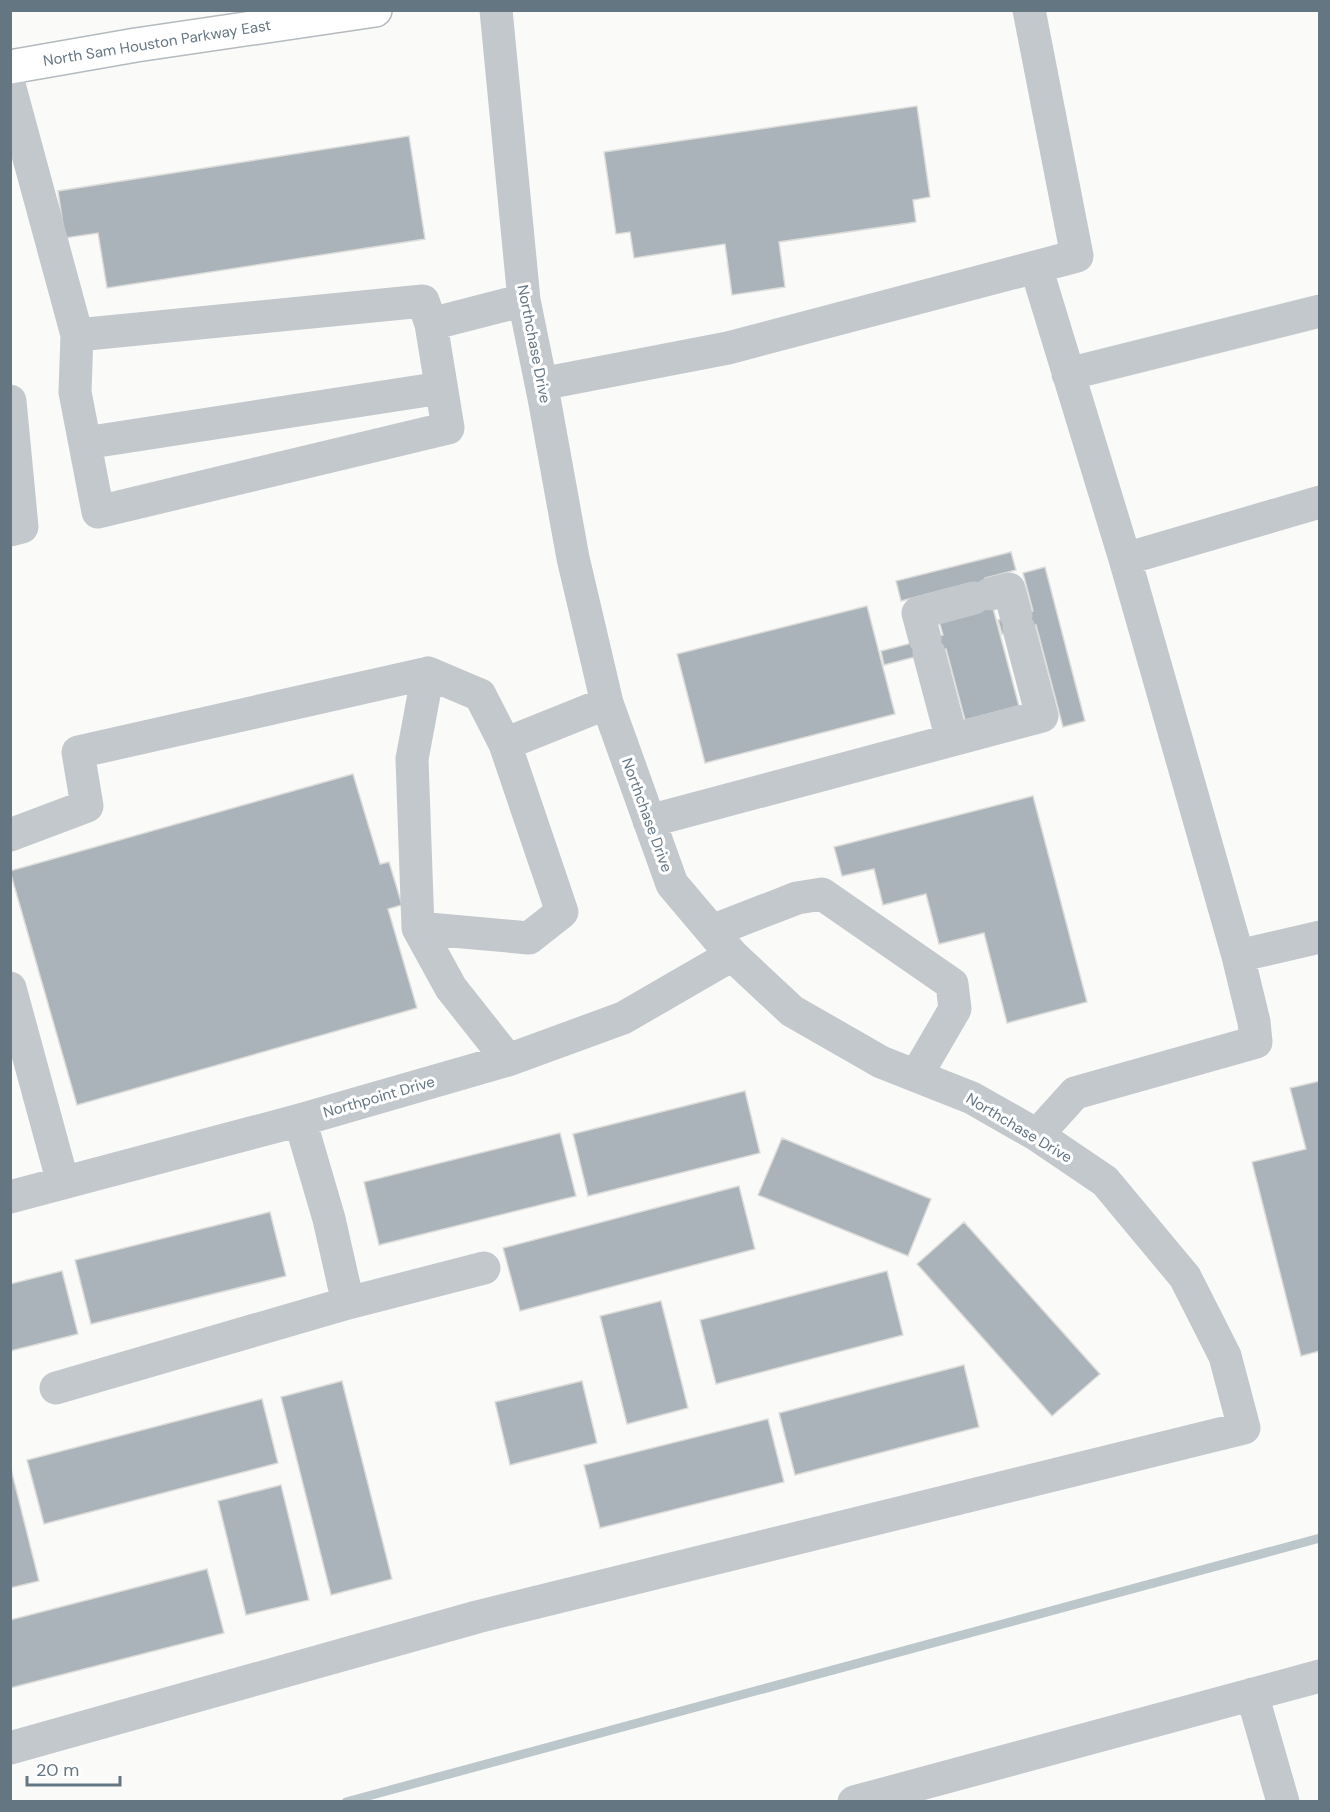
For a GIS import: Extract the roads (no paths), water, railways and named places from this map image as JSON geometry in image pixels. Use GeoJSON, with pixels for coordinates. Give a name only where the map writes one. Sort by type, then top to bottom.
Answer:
{"type":"FeatureCollection","features":[{"type":"Feature","properties":{"kind":"main road","name":"North Sam Houston Parkway East"},"geometry":{"type":"LineString","coordinates":[[10,67],[136,45],[375,10]]}},
{"type":"Feature","properties":{"kind":"street","name":"Northchase Drive"},"geometry":{"type":"LineString","coordinates":[[10,1748],[477,1617],[1244,1428],[1225,1356],[1185,1277],[1105,1181],[1037,1135],[972,1098],[881,1062],[792,1011],[722,943],[672,884],[607,704],[573,558],[524,300],[496,10]]}},
{"type":"Feature","properties":{"kind":"street"},"geometry":{"type":"LineString","coordinates":[[541,384],[728,348],[1077,256],[1029,10]]}},
{"type":"Feature","properties":{"kind":"street"},"geometry":{"type":"LineString","coordinates":[[10,88],[77,334],[75,393],[98,512],[448,428],[431,324],[423,301],[77,334]]}},
{"type":"Feature","properties":{"kind":"street"},"geometry":{"type":"LineString","coordinates":[[1036,267],[1125,559],[1238,957],[1254,1022],[1256,1042],[1075,1093],[1037,1135]]}},
{"type":"Feature","properties":{"kind":"street"},"geometry":{"type":"LineString","coordinates":[[431,324],[524,300]]}},
{"type":"Feature","properties":{"kind":"street"},"geometry":{"type":"LineString","coordinates":[[1068,374],[1320,311]]}},
{"type":"Feature","properties":{"kind":"street"},"geometry":{"type":"LineString","coordinates":[[85,443],[441,388]]}},
{"type":"Feature","properties":{"kind":"street"},"geometry":{"type":"LineString","coordinates":[[10,401],[22,526],[10,530]]}},
{"type":"Feature","properties":{"kind":"street"},"geometry":{"type":"LineString","coordinates":[[1125,559],[1320,502]]}},
{"type":"Feature","properties":{"kind":"street"},"geometry":{"type":"LineString","coordinates":[[649,821],[1042,716],[1009,589],[918,614],[952,740]]}},
{"type":"Feature","properties":{"kind":"street"},"geometry":{"type":"LineString","coordinates":[[428,673],[412,759],[418,928],[451,988],[508,1060]]}},
{"type":"Feature","properties":{"kind":"street"},"geometry":{"type":"LineString","coordinates":[[10,835],[87,806],[78,752],[428,673],[480,694],[505,744],[562,912],[529,938],[418,928]]}},
{"type":"Feature","properties":{"kind":"street"},"geometry":{"type":"LineString","coordinates":[[505,744],[607,704]]}},
{"type":"Feature","properties":{"kind":"street","name":"Northpoint Drive"},"geometry":{"type":"LineString","coordinates":[[10,1197],[300,1120],[508,1060],[623,1018],[722,943],[797,898],[822,894],[952,984],[955,1009],[916,1076]]}},
{"type":"Feature","properties":{"kind":"street"},"geometry":{"type":"LineString","coordinates":[[1238,957],[1320,937]]}},
{"type":"Feature","properties":{"kind":"street"},"geometry":{"type":"LineString","coordinates":[[10,988],[63,1183]]}},
{"type":"Feature","properties":{"kind":"street"},"geometry":{"type":"LineString","coordinates":[[300,1120],[329,1219],[348,1303]]}},
{"type":"Feature","properties":{"kind":"street"},"geometry":{"type":"LineString","coordinates":[[56,1388],[348,1303],[484,1268]]}},
{"type":"Feature","properties":{"kind":"street"},"geometry":{"type":"LineString","coordinates":[[854,1802],[1320,1676]]}},
{"type":"Feature","properties":{"kind":"street"},"geometry":{"type":"LineString","coordinates":[[1252,1694],[1283,1802]]}},
{"type":"Feature","properties":{"kind":"waterway"},"geometry":{"type":"LineString","coordinates":[[346,1802],[1320,1538]]}}]}
